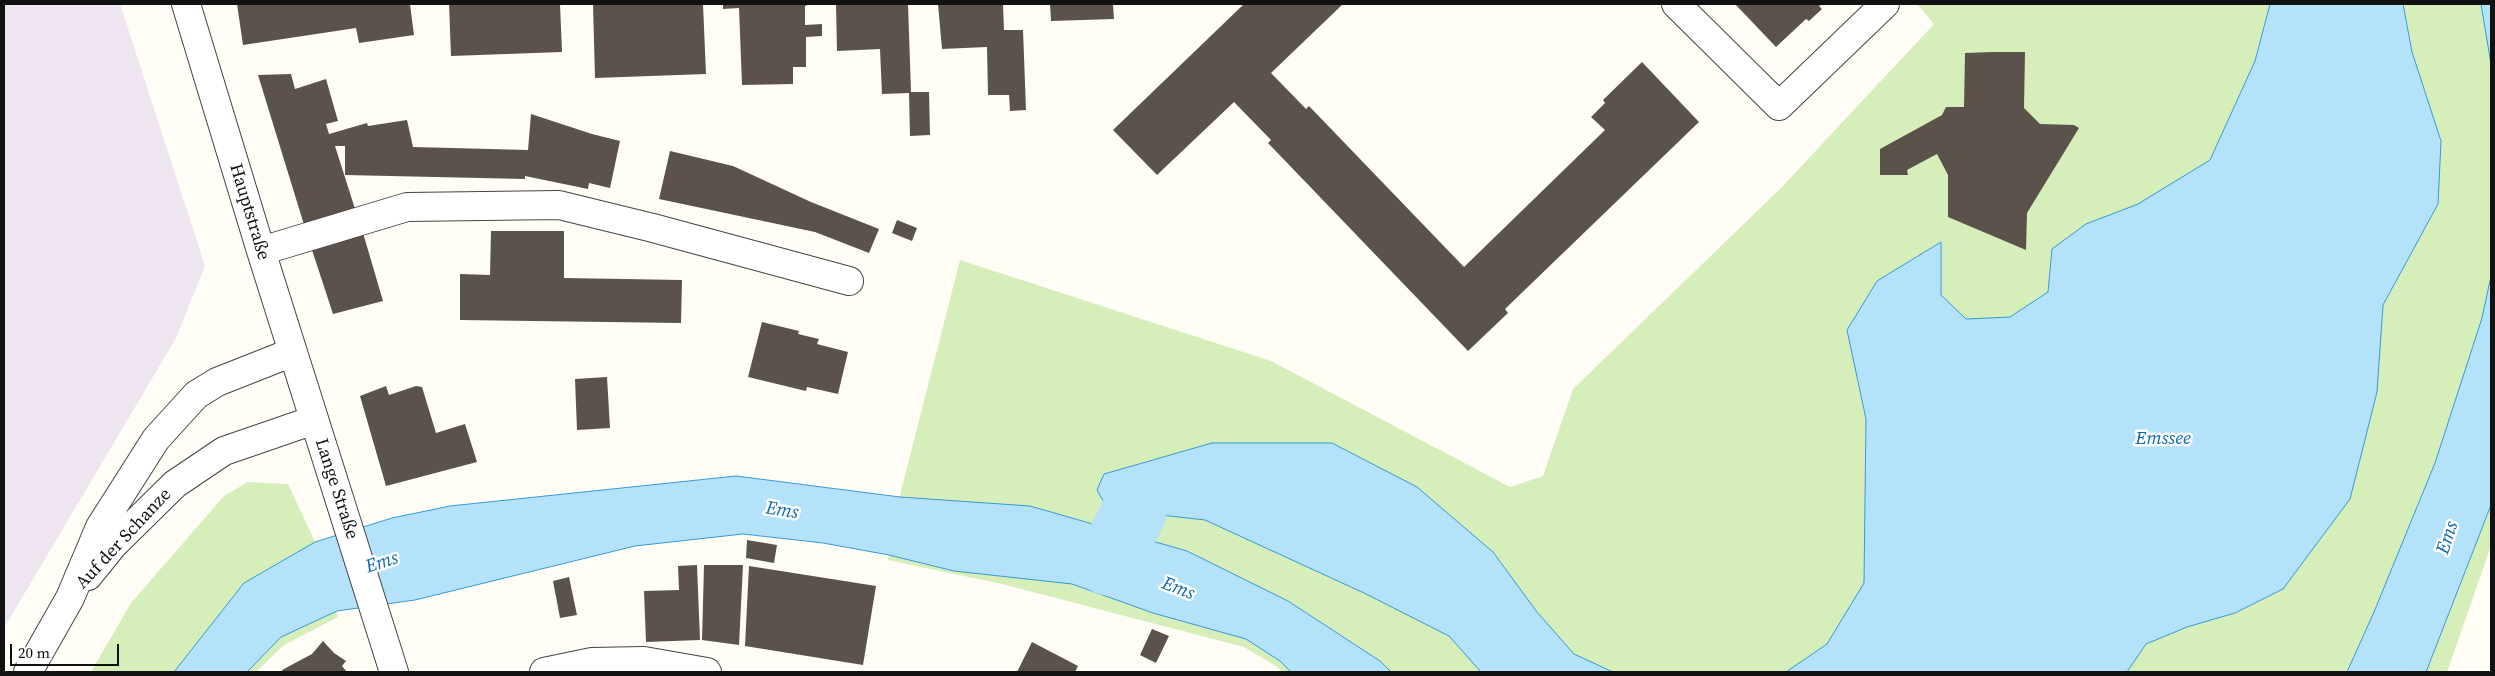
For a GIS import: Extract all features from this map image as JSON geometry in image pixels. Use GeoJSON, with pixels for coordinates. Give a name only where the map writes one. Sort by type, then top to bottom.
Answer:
{"type":"FeatureCollection","features":[{"type":"Feature","properties":{"kind":"street","name":"Hauptstraße"},"geometry":{"type":"LineString","coordinates":[[186,4],[314,420]]}},
{"type":"Feature","properties":{"kind":"street"},"geometry":{"type":"LineString","coordinates":[[1676,4],[1779,106],[1885,4]]}},
{"type":"Feature","properties":{"kind":"street"},"geometry":{"type":"LineString","coordinates":[[261,251],[407,207],[559,205],[653,228],[849,281]]}},
{"type":"Feature","properties":{"kind":"street","name":"Auf der Schanze"},"geometry":{"type":"LineString","coordinates":[[28,672],[70,598],[100,527],[156,439],[196,395],[217,382],[293,352]]}},
{"type":"Feature","properties":{"kind":"street","name":"Auf der Schanze"},"geometry":{"type":"LineString","coordinates":[[70,598],[114,545],[175,484],[224,451],[314,420]]}},
{"type":"Feature","properties":{"kind":"street","name":"Lange Straße"},"geometry":{"type":"LineString","coordinates":[[314,420],[394,672]]}},
{"type":"Feature","properties":{"kind":"street"},"geometry":{"type":"LineString","coordinates":[[544,672],[592,662],[644,660],[707,672]]}},
{"type":"Feature","properties":{"kind":"shaded area"},"geometry":{"type":"Polygon","coordinates":[[[4,4],[120,4],[205,266],[176,338],[4,628],[4,4]]]}},
{"type":"Feature","properties":{"kind":"green space"},"geometry":{"type":"Polygon","coordinates":[[[1917,4],[2491,4],[2491,546],[2447,672],[1282,672],[1276,666],[1244,647],[1002,584],[888,560],[901,491],[960,260],[1271,361],[1510,487],[1543,476],[1573,389],[1781,188],[1934,24],[1917,4]]]}},
{"type":"Feature","properties":{"kind":"green space"},"geometry":{"type":"Polygon","coordinates":[[[248,482],[288,484],[315,542],[338,617],[284,645],[256,672],[91,672],[131,603],[224,496],[248,482]]]}},
{"type":"Feature","properties":{"kind":"water","name":"Emssee"},"geometry":{"type":"Polygon","coordinates":[[[2270,4],[2403,4],[2412,52],[2441,141],[2438,204],[2383,305],[2377,392],[2350,499],[2283,589],[2235,613],[2187,627],[2146,644],[2127,672],[1786,672],[1827,644],[1864,583],[1866,419],[1847,330],[1877,281],[1941,242],[1941,295],[1966,319],[2010,317],[2048,292],[2052,249],[2086,224],[2138,204],[2210,160],[2255,61],[2270,4]]]}},
{"type":"Feature","properties":{"kind":"water"},"geometry":{"type":"Polygon","coordinates":[[[2481,4],[2491,4],[2491,64],[2481,4]]]}},
{"type":"Feature","properties":{"kind":"water","name":"Ems"},"geometry":{"type":"Polygon","coordinates":[[[2491,276],[2491,505],[2426,672],[2347,672],[2374,612],[2435,463],[2482,318],[2491,276]]]}},
{"type":"Feature","properties":{"kind":"water"},"geometry":{"type":"Polygon","coordinates":[[[1212,443],[1332,443],[1417,487],[1493,552],[1537,612],[1574,654],[1613,672],[1481,672],[1449,636],[1364,593],[1205,520],[1134,512],[1105,504],[1097,490],[1104,474],[1212,443]]]}},
{"type":"Feature","properties":{"kind":"water","name":"Ems"},"geometry":{"type":"Polygon","coordinates":[[[736,476],[900,497],[1030,506],[1187,551],[1288,601],[1380,661],[1391,672],[1291,672],[1280,661],[1246,639],[1153,613],[1072,584],[954,571],[889,555],[823,543],[743,534],[635,546],[415,600],[337,611],[281,637],[247,672],[174,672],[244,583],[315,542],[392,518],[450,506],[736,476]]]}},
{"type":"Feature","properties":{"kind":"building"},"geometry":{"type":"Polygon","coordinates":[[[237,4],[410,4],[414,35],[359,43],[356,28],[243,45],[237,4]]]}},
{"type":"Feature","properties":{"kind":"building"},"geometry":{"type":"Polygon","coordinates":[[[449,4],[560,4],[562,52],[451,56],[449,4]]]}},
{"type":"Feature","properties":{"kind":"building"},"geometry":{"type":"Polygon","coordinates":[[[593,4],[703,4],[706,74],[595,78],[593,4]]]}},
{"type":"Feature","properties":{"kind":"building"},"geometry":{"type":"Polygon","coordinates":[[[723,4],[810,4],[805,6],[805,25],[822,24],[822,36],[806,37],[806,67],[793,67],[793,84],[742,85],[739,8],[723,9],[723,4]]]}},
{"type":"Feature","properties":{"kind":"building"},"geometry":{"type":"Polygon","coordinates":[[[836,4],[908,4],[911,92],[929,92],[930,135],[910,136],[909,93],[882,94],[880,49],[837,51],[836,4]]]}},
{"type":"Feature","properties":{"kind":"building"},"geometry":{"type":"Polygon","coordinates":[[[938,4],[1003,4],[1004,30],[1023,30],[1026,110],[1010,111],[1009,95],[988,95],[987,47],[942,49],[938,4]]]}},
{"type":"Feature","properties":{"kind":"building"},"geometry":{"type":"Polygon","coordinates":[[[1050,4],[1113,4],[1114,19],[1051,21],[1050,4]]]}},
{"type":"Feature","properties":{"kind":"building"},"geometry":{"type":"Polygon","coordinates":[[[1244,4],[1343,4],[1271,73],[1306,109],[1309,106],[1464,267],[1605,130],[1591,117],[1605,103],[1603,100],[1642,62],[1699,122],[1505,309],[1508,313],[1468,351],[1268,143],[1271,140],[1234,102],[1157,175],[1113,130],[1244,4]]]}},
{"type":"Feature","properties":{"kind":"building"},"geometry":{"type":"Polygon","coordinates":[[[1735,4],[1822,4],[1819,6],[1822,9],[1809,21],[1806,19],[1776,47],[1735,4]]]}},
{"type":"Feature","properties":{"kind":"building"},"geometry":{"type":"Polygon","coordinates":[[[2025,52],[2024,108],[2040,124],[2074,125],[2079,128],[2027,213],[2026,250],[1948,217],[1948,175],[1937,154],[1907,170],[1908,175],[1880,175],[1880,149],[1942,115],[1946,107],[1964,107],[1965,53],[2025,52]]]}},
{"type":"Feature","properties":{"kind":"building"},"geometry":{"type":"Polygon","coordinates":[[[291,74],[295,89],[326,79],[338,121],[326,124],[329,134],[367,123],[368,126],[407,120],[413,147],[528,150],[531,114],[620,141],[610,188],[589,183],[588,189],[525,176],[525,179],[345,175],[345,146],[335,146],[356,212],[305,228],[258,75],[291,74]]]}},
{"type":"Feature","properties":{"kind":"building"},"geometry":{"type":"Polygon","coordinates":[[[670,151],[733,166],[811,202],[879,229],[869,253],[815,232],[659,199],[670,151]]]}},
{"type":"Feature","properties":{"kind":"building"},"geometry":{"type":"Polygon","coordinates":[[[897,220],[917,228],[912,241],[892,233],[897,220]]]}},
{"type":"Feature","properties":{"kind":"building"},"geometry":{"type":"Polygon","coordinates":[[[491,231],[564,231],[564,278],[682,280],[681,323],[460,320],[460,274],[490,275],[491,231]]]}},
{"type":"Feature","properties":{"kind":"building"},"geometry":{"type":"Polygon","coordinates":[[[363,233],[383,301],[333,314],[312,250],[363,233]]]}},
{"type":"Feature","properties":{"kind":"building"},"geometry":{"type":"Polygon","coordinates":[[[762,322],[799,331],[798,334],[819,339],[817,344],[848,352],[838,394],[807,387],[806,391],[748,377],[762,322]]]}},
{"type":"Feature","properties":{"kind":"building"},"geometry":{"type":"Polygon","coordinates":[[[607,377],[610,428],[577,430],[575,379],[607,377]]]}},
{"type":"Feature","properties":{"kind":"building"},"geometry":{"type":"Polygon","coordinates":[[[386,386],[389,395],[416,386],[422,387],[436,433],[465,424],[477,462],[386,486],[360,396],[386,386]]]}},
{"type":"Feature","properties":{"kind":"building"},"geometry":{"type":"Polygon","coordinates":[[[747,540],[777,545],[774,563],[746,558],[747,540]]]}},
{"type":"Feature","properties":{"kind":"building"},"geometry":{"type":"Polygon","coordinates":[[[697,565],[700,640],[646,642],[644,591],[679,590],[678,566],[697,565]]]}},
{"type":"Feature","properties":{"kind":"building"},"geometry":{"type":"Polygon","coordinates":[[[704,565],[743,565],[739,645],[702,640],[704,565]]]}},
{"type":"Feature","properties":{"kind":"building"},"geometry":{"type":"Polygon","coordinates":[[[749,566],[876,586],[863,665],[745,646],[749,566]]]}},
{"type":"Feature","properties":{"kind":"building"},"geometry":{"type":"Polygon","coordinates":[[[569,577],[577,615],[560,618],[553,581],[569,577]]]}},
{"type":"Feature","properties":{"kind":"building"},"geometry":{"type":"Polygon","coordinates":[[[1152,629],[1169,636],[1156,663],[1140,655],[1152,629]]]}},
{"type":"Feature","properties":{"kind":"building"},"geometry":{"type":"Polygon","coordinates":[[[323,641],[334,653],[346,661],[342,666],[347,672],[283,672],[282,670],[312,654],[323,641]]]}},
{"type":"Feature","properties":{"kind":"building"},"geometry":{"type":"Polygon","coordinates":[[[1032,642],[1078,666],[1075,672],[1017,672],[1032,642]]]}},
{"type":"Feature","properties":{"kind":"waterway"},"geometry":{"type":"LineString","coordinates":[[1108,563],[1134,512]]}}]}
